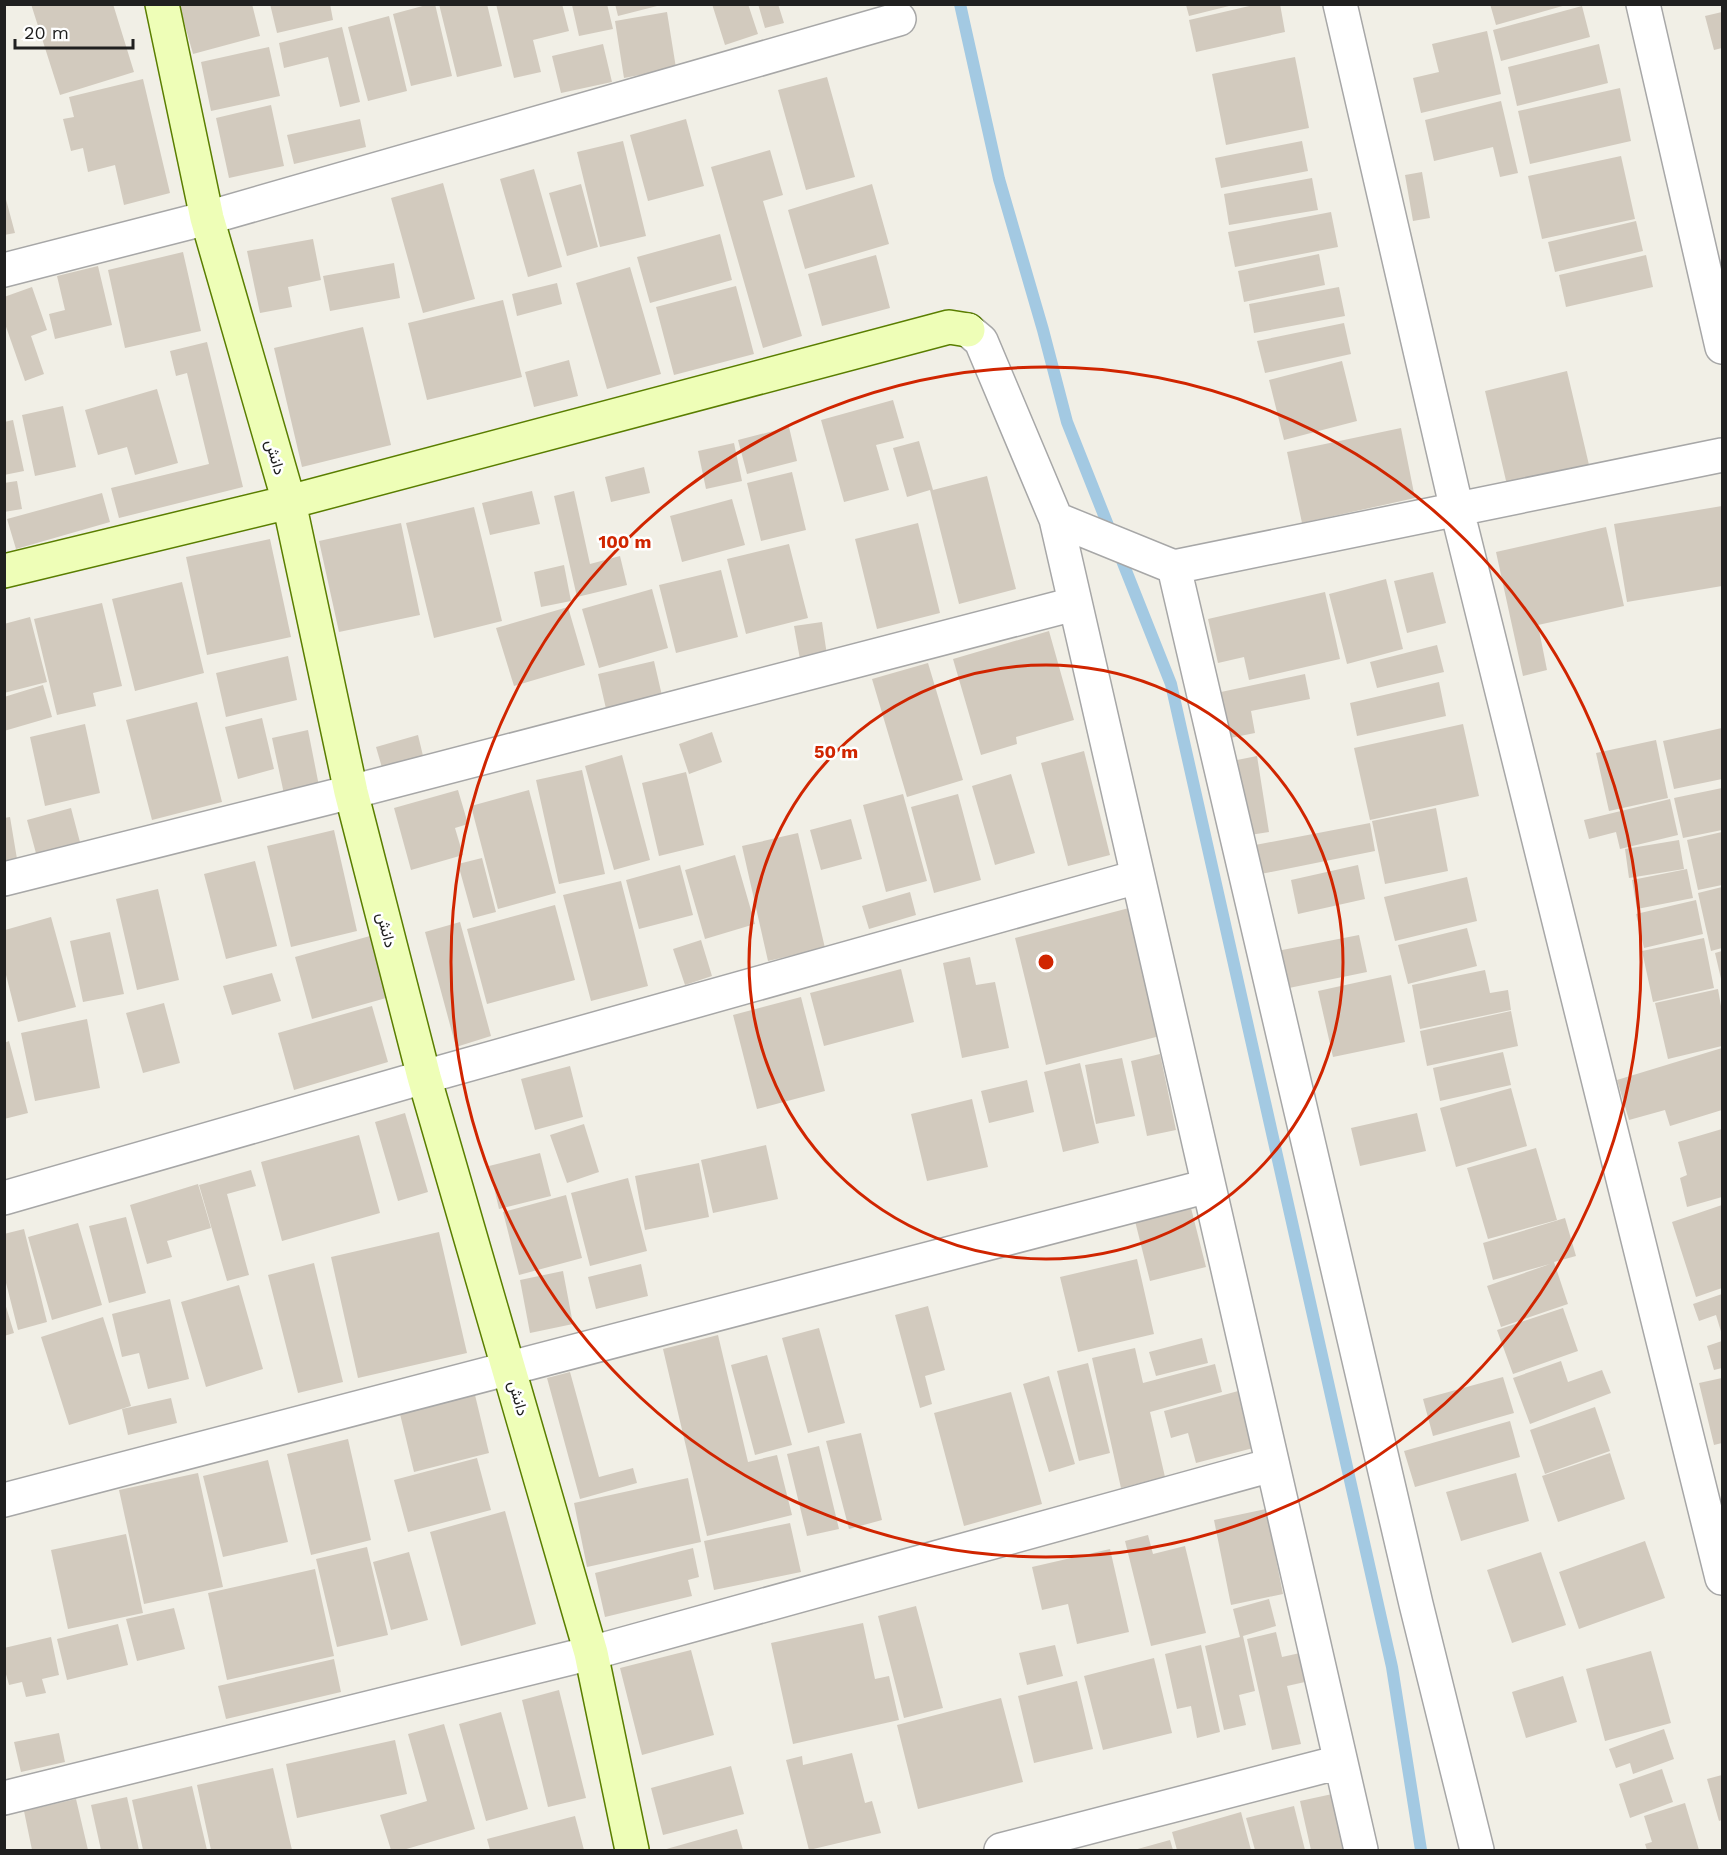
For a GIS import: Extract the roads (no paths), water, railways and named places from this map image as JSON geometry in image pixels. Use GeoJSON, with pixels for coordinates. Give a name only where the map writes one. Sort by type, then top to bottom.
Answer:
{"type":"FeatureCollection","features":[{"type":"Feature","properties":{"kind":"main road","name":"دانش"},"geometry":{"type":"LineString","coordinates":[[162,4],[207,218],[288,502],[351,792],[424,1077],[591,1653],[632,1851]]}},
{"type":"Feature","properties":{"kind":"main road"},"geometry":{"type":"LineString","coordinates":[[4,571],[288,502],[949,327],[968,330]]}},
{"type":"Feature","properties":{"kind":"street"},"geometry":{"type":"LineString","coordinates":[[1340,4],[1457,510],[1722,1578]]}},
{"type":"Feature","properties":{"kind":"street"},"geometry":{"type":"LineString","coordinates":[[1643,4],[1722,347]]}},
{"type":"Feature","properties":{"kind":"street"},"geometry":{"type":"LineString","coordinates":[[4,270],[207,218],[899,19]]}},
{"type":"Feature","properties":{"kind":"street"},"geometry":{"type":"LineString","coordinates":[[968,330],[981,341],[1056,519],[1361,1851]]}},
{"type":"Feature","properties":{"kind":"street"},"geometry":{"type":"LineString","coordinates":[[1056,519],[1174,567],[1722,455]]}},
{"type":"Feature","properties":{"kind":"street"},"geometry":{"type":"LineString","coordinates":[[1174,567],[1396,1522],[1477,1851]]}},
{"type":"Feature","properties":{"kind":"street"},"geometry":{"type":"LineString","coordinates":[[4,879],[351,792],[1074,604]]}},
{"type":"Feature","properties":{"kind":"street"},"geometry":{"type":"LineString","coordinates":[[4,1198],[424,1077],[1137,877]]}},
{"type":"Feature","properties":{"kind":"street"},"geometry":{"type":"LineString","coordinates":[[4,1500],[1208,1186]]}},
{"type":"Feature","properties":{"kind":"street"},"geometry":{"type":"LineString","coordinates":[[4,1798],[591,1653],[1272,1465]]}},
{"type":"Feature","properties":{"kind":"street"},"geometry":{"type":"LineString","coordinates":[[1000,1851],[1340,1762]]}},
{"type":"Feature","properties":{"kind":"waterway"},"geometry":{"type":"LineString","coordinates":[[960,4],[999,179],[1067,422],[1171,684],[1392,1667],[1421,1850]]}}]}
